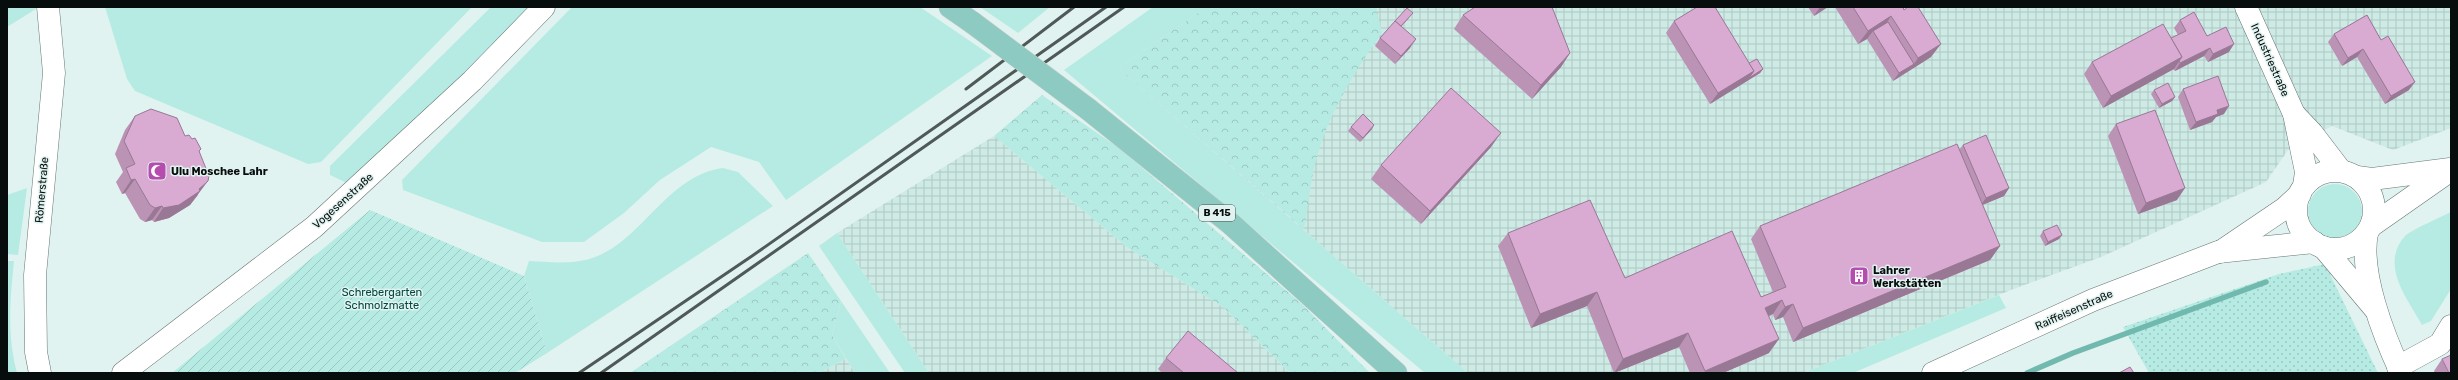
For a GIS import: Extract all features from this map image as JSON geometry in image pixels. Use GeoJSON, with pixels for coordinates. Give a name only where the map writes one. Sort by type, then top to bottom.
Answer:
{"type":"FeatureCollection","features":[{"type":"Feature","properties":{"kind":"main road","name":"B 415"},"geometry":{"type":"LineString","coordinates":[[950,7],[973,22],[1088,109],[1231,224],[1396,373]]}},
{"type":"Feature","properties":{"kind":"street","name":"Römerstraße"},"geometry":{"type":"LineString","coordinates":[[40,373],[36,352],[35,275],[53,86],[48,7]]}},
{"type":"Feature","properties":{"kind":"street","name":"Vogesenstraße"},"geometry":{"type":"LineString","coordinates":[[123,373],[314,227],[472,81],[544,7]]}},
{"type":"Feature","properties":{"kind":"street","name":"Industriestraße"},"geometry":{"type":"LineString","coordinates":[[2246,7],[2294,114],[2306,172],[2302,190]]}},
{"type":"Feature","properties":{"kind":"street","name":"Industriestraße"},"geometry":{"type":"LineString","coordinates":[[2294,114],[2349,174]]}},
{"type":"Feature","properties":{"kind":"street"},"geometry":{"type":"LineString","coordinates":[[2375,309],[2318,245],[2307,237],[2298,221],[2297,202],[2302,190],[2321,174],[2349,174],[2372,179],[2451,169]]}},
{"type":"Feature","properties":{"kind":"street"},"geometry":{"type":"LineString","coordinates":[[2318,245],[2332,249],[2347,247],[2360,240],[2369,230],[2451,169]]}},
{"type":"Feature","properties":{"kind":"street"},"geometry":{"type":"LineString","coordinates":[[2349,174],[2371,194],[2374,204],[2364,249],[2375,309],[2399,370],[2440,344],[2451,326]]}},
{"type":"Feature","properties":{"kind":"street","name":"Raiffeisenstraße"},"geometry":{"type":"LineString","coordinates":[[1933,373],[2093,300],[2218,252],[2285,208],[2302,190]]}},
{"type":"Feature","properties":{"kind":"street","name":"Raiffeisenstraße"},"geometry":{"type":"LineString","coordinates":[[2218,252],[2318,245]]}},
{"type":"Feature","properties":{"kind":"shaded area"},"geometry":{"type":"Polygon","coordinates":[[[1207,7],[2451,7],[2451,128],[2393,150],[2332,126],[2288,150],[2266,182],[2101,257],[2011,290],[1803,373],[1468,373],[1118,68],[1207,7]]]}},
{"type":"Feature","properties":{"kind":"shaded area"},"geometry":{"type":"Polygon","coordinates":[[[994,136],[1128,248],[1223,307],[1290,373],[929,373],[837,233],[994,136]]]}},
{"type":"Feature","properties":{"kind":"shaded area"},"geometry":{"type":"Polygon","coordinates":[[[846,359],[855,373],[819,373],[846,359]]]}},
{"type":"Feature","properties":{"kind":"green space"},"geometry":{"type":"Polygon","coordinates":[[[7,7],[35,7],[36,9],[7,27],[7,7]]]}},
{"type":"Feature","properties":{"kind":"green space"},"geometry":{"type":"Polygon","coordinates":[[[105,7],[472,7],[321,162],[308,164],[135,91],[127,79],[105,7]]]}},
{"type":"Feature","properties":{"kind":"green space"},"geometry":{"type":"Polygon","coordinates":[[[491,7],[532,7],[465,75],[349,184],[330,175],[330,166],[491,7]]]}},
{"type":"Feature","properties":{"kind":"green space"},"geometry":{"type":"Polygon","coordinates":[[[572,7],[920,7],[992,56],[786,200],[759,162],[711,147],[660,180],[624,213],[584,242],[542,242],[403,190],[402,180],[572,7]]]}},
{"type":"Feature","properties":{"kind":"green space"},"geometry":{"type":"Polygon","coordinates":[[[980,7],[1050,7],[1018,33],[980,7]]]}},
{"type":"Feature","properties":{"kind":"green space"},"geometry":{"type":"Polygon","coordinates":[[[1153,7],[1207,7],[1118,68],[1468,373],[1425,373],[1064,70],[1153,7]]]}},
{"type":"Feature","properties":{"kind":"green space"},"geometry":{"type":"Polygon","coordinates":[[[1207,7],[1376,7],[1382,33],[1344,92],[1322,140],[1311,184],[1304,229],[1118,68],[1207,7]]]}},
{"type":"Feature","properties":{"kind":"green space"},"geometry":{"type":"Polygon","coordinates":[[[1042,95],[1119,148],[1303,305],[1370,373],[1290,373],[1223,307],[1128,248],[994,136],[1042,95]]]}},
{"type":"Feature","properties":{"kind":"green space"},"geometry":{"type":"Polygon","coordinates":[[[723,168],[738,172],[773,206],[547,353],[524,276],[529,261],[571,262],[587,260],[612,249],[686,182],[704,173],[723,168]]]}},
{"type":"Feature","properties":{"kind":"green space"},"geometry":{"type":"Polygon","coordinates":[[[2335,184],[2350,189],[2354,192],[2357,196],[2362,211],[2357,226],[2354,230],[2350,233],[2335,238],[2320,233],[2316,230],[2313,226],[2308,211],[2313,196],[2316,192],[2320,189],[2335,184]]]}},
{"type":"Feature","properties":{"kind":"green space"},"geometry":{"type":"Polygon","coordinates":[[[27,188],[18,255],[7,254],[7,195],[27,188]]]}},
{"type":"Feature","properties":{"kind":"green space","name":"Schrebergarten Schmolzmatte"},"geometry":{"type":"Polygon","coordinates":[[[370,210],[524,276],[547,353],[515,373],[172,373],[370,210]]]}},
{"type":"Feature","properties":{"kind":"green space"},"geometry":{"type":"Polygon","coordinates":[[[2451,212],[2451,289],[2431,321],[2422,325],[2398,282],[2395,270],[2395,258],[2398,247],[2408,233],[2451,212]]]}},
{"type":"Feature","properties":{"kind":"green space"},"geometry":{"type":"Polygon","coordinates":[[[837,233],[929,373],[905,373],[819,246],[837,233]]]}},
{"type":"Feature","properties":{"kind":"green space"},"geometry":{"type":"Polygon","coordinates":[[[808,253],[841,301],[832,335],[846,359],[819,373],[630,373],[808,253]]]}},
{"type":"Feature","properties":{"kind":"green space"},"geometry":{"type":"Polygon","coordinates":[[[7,261],[14,261],[10,317],[12,345],[17,373],[7,373],[7,261]]]}},
{"type":"Feature","properties":{"kind":"green space"},"geometry":{"type":"Polygon","coordinates":[[[2325,264],[2378,373],[2149,373],[2123,327],[2279,274],[2325,264]]]}},
{"type":"Feature","properties":{"kind":"green space"},"geometry":{"type":"Polygon","coordinates":[[[1999,295],[2006,308],[1853,373],[1803,373],[1999,295]]]}},
{"type":"Feature","properties":{"kind":"green space"},"geometry":{"type":"Polygon","coordinates":[[[841,301],[890,373],[855,373],[832,335],[841,301]]]}},
{"type":"Feature","properties":{"kind":"building"},"geometry":{"type":"Polygon","coordinates":[[[1475,7],[1552,7],[1570,53],[1541,85],[1463,15],[1475,7]]]}},
{"type":"Feature","properties":{"kind":"building"},"geometry":{"type":"Polygon","coordinates":[[[1697,7],[1715,7],[1754,71],[1718,93],[1674,21],[1697,7]]]}},
{"type":"Feature","properties":{"kind":"building"},"geometry":{"type":"Polygon","coordinates":[[[1853,7],[1903,7],[1904,10],[1908,7],[1918,7],[1941,44],[1918,58],[1891,16],[1868,31],[1853,7]]]}},
{"type":"Feature","properties":{"kind":"building"},"geometry":{"type":"Polygon","coordinates":[[[1407,8],[1413,13],[1401,26],[1395,21],[1407,8]]]}},
{"type":"Feature","properties":{"kind":"building"},"geometry":{"type":"Polygon","coordinates":[[[2194,12],[2207,36],[2226,27],[2234,44],[2213,54],[2210,48],[2180,63],[2179,61],[2182,57],[2171,38],[2186,31],[2180,20],[2194,12]]]}},
{"type":"Feature","properties":{"kind":"building"},"geometry":{"type":"Polygon","coordinates":[[[2367,15],[2381,40],[2388,36],[2415,82],[2391,96],[2363,49],[2348,58],[2334,34],[2367,15]]]}},
{"type":"Feature","properties":{"kind":"building"},"geometry":{"type":"Polygon","coordinates":[[[1395,21],[1416,39],[1401,56],[1380,38],[1395,21]]]}},
{"type":"Feature","properties":{"kind":"building"},"geometry":{"type":"Polygon","coordinates":[[[1888,22],[1914,64],[1899,73],[1873,31],[1888,22]]]}},
{"type":"Feature","properties":{"kind":"building"},"geometry":{"type":"Polygon","coordinates":[[[2163,24],[2182,57],[2111,96],[2092,62],[2163,24]]]}},
{"type":"Feature","properties":{"kind":"building"},"geometry":{"type":"Polygon","coordinates":[[[1757,59],[1763,69],[1749,78],[1754,71],[1749,63],[1757,59]]]}},
{"type":"Feature","properties":{"kind":"building"},"geometry":{"type":"Polygon","coordinates":[[[2218,76],[2229,106],[2217,110],[2218,114],[2196,122],[2183,89],[2218,76]]]}},
{"type":"Feature","properties":{"kind":"building"},"geometry":{"type":"Polygon","coordinates":[[[2168,83],[2175,97],[2162,104],[2154,90],[2168,83]]]}},
{"type":"Feature","properties":{"kind":"building"},"geometry":{"type":"Polygon","coordinates":[[[1451,88],[1501,133],[1430,211],[1381,165],[1451,88]]]}},
{"type":"Feature","properties":{"kind":"building","name":"Ulu Moschee Lahr"},"geometry":{"type":"Polygon","coordinates":[[[151,109],[177,118],[185,136],[189,135],[192,139],[195,138],[201,149],[199,151],[209,176],[208,181],[199,189],[200,191],[179,205],[155,208],[150,205],[135,179],[131,180],[126,168],[135,164],[124,141],[135,116],[151,109]]]}},
{"type":"Feature","properties":{"kind":"building"},"geometry":{"type":"Polygon","coordinates":[[[2155,110],[2185,188],[2146,203],[2116,124],[2155,110]]]}},
{"type":"Feature","properties":{"kind":"building"},"geometry":{"type":"Polygon","coordinates":[[[1363,114],[1374,125],[1363,138],[1351,127],[1363,114]]]}},
{"type":"Feature","properties":{"kind":"building"},"geometry":{"type":"Polygon","coordinates":[[[1986,135],[2009,188],[1986,198],[1963,145],[1986,135]]]}},
{"type":"Feature","properties":{"kind":"building","name":"Lahrer Werkstätten"},"geometry":{"type":"Polygon","coordinates":[[[1957,144],[2000,246],[1803,328],[1793,304],[1785,307],[1782,300],[1765,308],[1779,339],[1705,371],[1688,333],[1623,359],[1597,292],[1540,314],[1508,233],[1590,200],[1625,278],[1732,231],[1761,297],[1786,287],[1760,226],[1957,144]]]}},
{"type":"Feature","properties":{"kind":"building"},"geometry":{"type":"Polygon","coordinates":[[[2057,225],[2062,235],[2048,242],[2043,231],[2057,225]]]}},
{"type":"Feature","properties":{"kind":"building"},"geometry":{"type":"Polygon","coordinates":[[[1188,331],[1238,373],[1184,373],[1166,358],[1188,331]]]}},
{"type":"Feature","properties":{"kind":"building"},"geometry":{"type":"Polygon","coordinates":[[[2451,355],[2451,373],[2449,373],[2442,359],[2451,355]]]}},
{"type":"Feature","properties":{"kind":"building"},"geometry":{"type":"Polygon","coordinates":[[[2130,367],[2134,373],[2119,373],[2130,367]]]}},
{"type":"Feature","properties":{"kind":"waterway"},"geometry":{"type":"LineString","coordinates":[[2027,373],[2073,353],[2266,282]]}},
{"type":"Feature","properties":{"kind":"railway"},"geometry":{"type":"LineString","coordinates":[[966,89],[1074,7]]}},
{"type":"Feature","properties":{"kind":"railway"},"geometry":{"type":"LineString","coordinates":[[579,373],[752,256],[1106,7]]}},
{"type":"Feature","properties":{"kind":"railway"},"geometry":{"type":"LineString","coordinates":[[601,373],[1124,7]]}},
{"type":"Feature","properties":{"kind":"place","name":"Ulu Moschee Lahr"},"geometry":{"type":"Point","coordinates":[157,171]}},
{"type":"Feature","properties":{"kind":"place","name":"Lahrer Werkstätten"},"geometry":{"type":"Point","coordinates":[1859,276]}}]}
